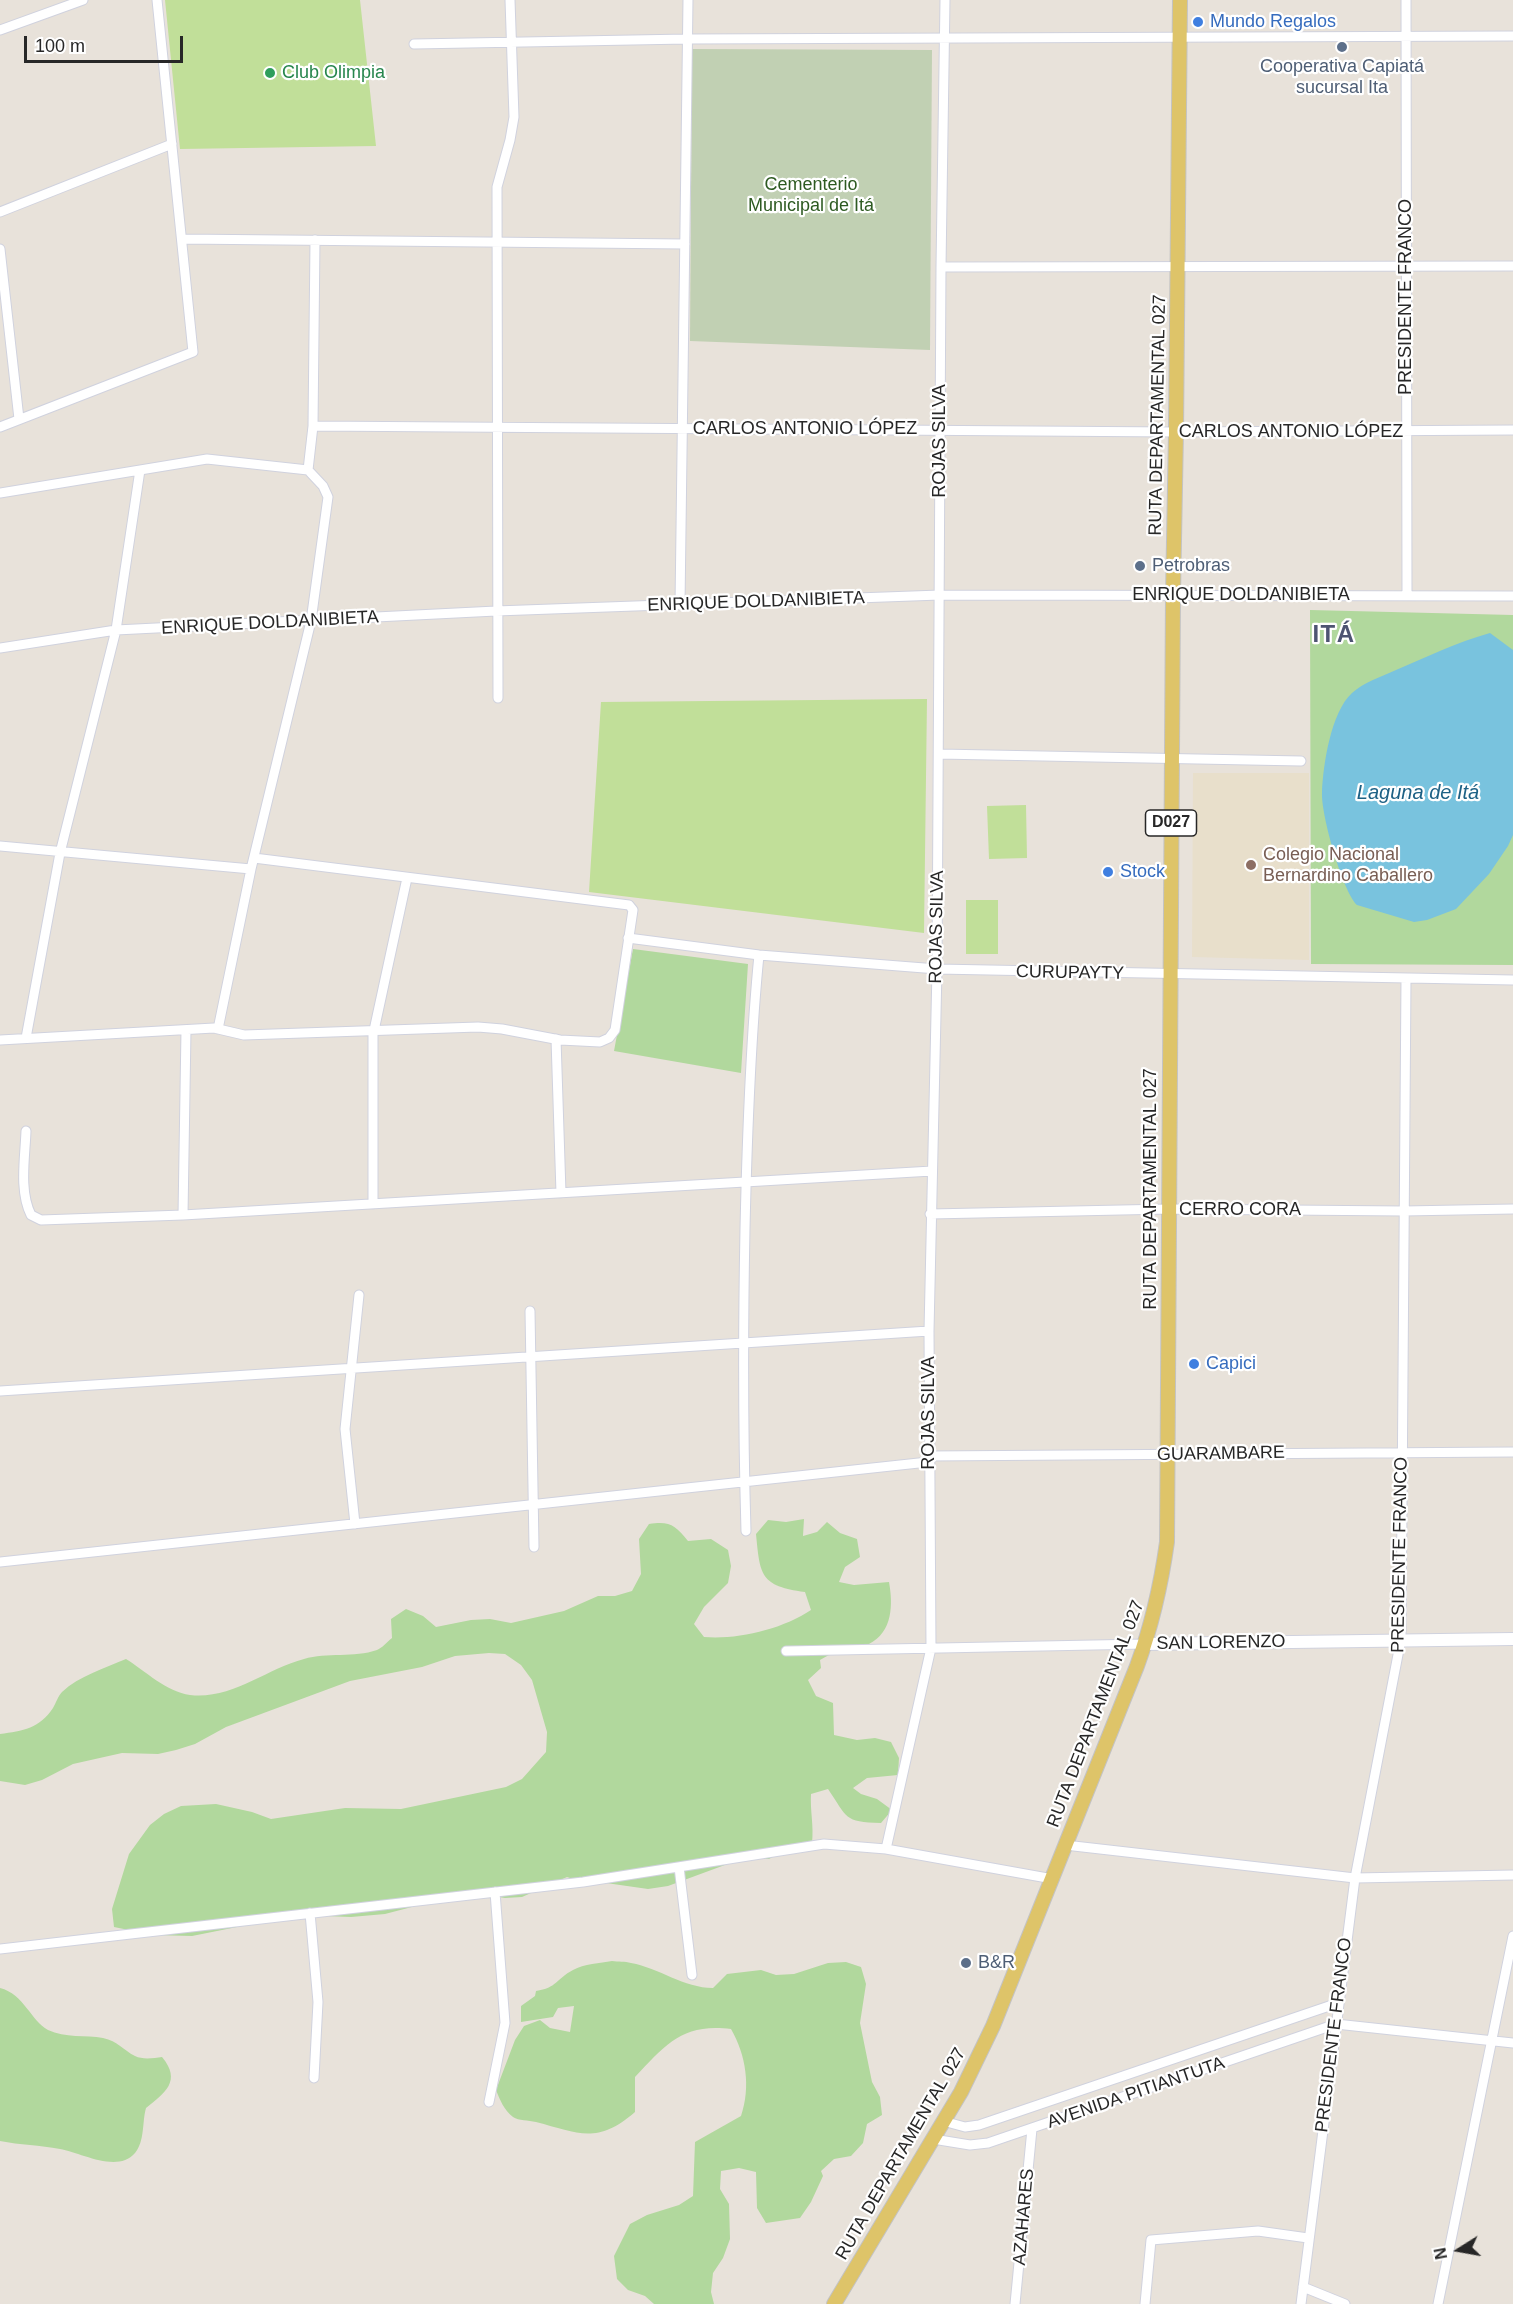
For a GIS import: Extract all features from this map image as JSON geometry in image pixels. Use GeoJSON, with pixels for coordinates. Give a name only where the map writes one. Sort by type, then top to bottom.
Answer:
{"type":"FeatureCollection","features":[{"type":"Feature","properties":{"kind":"main road","name":"RUTA DEPARTAMENTAL 027"},"geometry":{"type":"LineString","coordinates":[[834,2304],[961,2092],[993,2026],[1053,1880],[1144,1644],[1153,1619],[1161,1583],[1167,1542],[1173,595],[1180,0]]}},
{"type":"Feature","properties":{"kind":"street"},"geometry":{"type":"LineString","coordinates":[[0,30],[83,0]]}},
{"type":"Feature","properties":{"kind":"street"},"geometry":{"type":"LineString","coordinates":[[0,427],[193,352],[157,0]]}},
{"type":"Feature","properties":{"kind":"street"},"geometry":{"type":"LineString","coordinates":[[498,698],[496,611],[497,187],[514,117],[510,0]]}},
{"type":"Feature","properties":{"kind":"street"},"geometry":{"type":"LineString","coordinates":[[680,604],[688,0]]}},
{"type":"Feature","properties":{"kind":"street","name":"ROJAS SILVA"},"geometry":{"type":"LineString","coordinates":[[886,1850],[931,1648],[928,1459],[929,1331],[937,969],[945,0]]}},
{"type":"Feature","properties":{"kind":"street","name":"PRESIDENTE FRANCO"},"geometry":{"type":"LineString","coordinates":[[1406,0],[1407,594]]}},
{"type":"Feature","properties":{"kind":"street"},"geometry":{"type":"LineString","coordinates":[[414,44],[687,39],[1513,36]]}},
{"type":"Feature","properties":{"kind":"street"},"geometry":{"type":"LineString","coordinates":[[0,212],[172,144]]}},
{"type":"Feature","properties":{"kind":"street"},"geometry":{"type":"LineString","coordinates":[[182,239],[685,244]]}},
{"type":"Feature","properties":{"kind":"street"},"geometry":{"type":"LineString","coordinates":[[308,470],[313,426],[315,240]]}},
{"type":"Feature","properties":{"kind":"street"},"geometry":{"type":"LineString","coordinates":[[0,249],[19,419]]}},
{"type":"Feature","properties":{"kind":"street"},"geometry":{"type":"LineString","coordinates":[[941,267],[1513,266]]}},
{"type":"Feature","properties":{"kind":"street","name":"CARLOS ANTONIO LÓPEZ"},"geometry":{"type":"LineString","coordinates":[[313,426],[1176,432],[1513,430]]}},
{"type":"Feature","properties":{"kind":"street"},"geometry":{"type":"LineString","coordinates":[[0,493],[207,459],[308,470],[323,486],[328,497],[311,621],[251,869],[218,1029]]}},
{"type":"Feature","properties":{"kind":"street"},"geometry":{"type":"LineString","coordinates":[[26,1038],[60,853],[116,630],[140,470]]}},
{"type":"Feature","properties":{"kind":"street","name":"ENRIQUE DOLDANIBIETA"},"geometry":{"type":"LineString","coordinates":[[0,648],[116,630],[496,611],[940,595],[1407,594],[1513,596]]}},
{"type":"Feature","properties":{"kind":"street"},"geometry":{"type":"LineString","coordinates":[[939,754],[1301,761]]}},
{"type":"Feature","properties":{"kind":"street"},"geometry":{"type":"LineString","coordinates":[[0,846],[251,869]]}},
{"type":"Feature","properties":{"kind":"street"},"geometry":{"type":"LineString","coordinates":[[0,1040],[218,1029],[243,1035],[477,1028],[502,1029],[556,1039],[600,1042],[609,1038],[615,1030],[633,910],[629,905],[254,858]]}},
{"type":"Feature","properties":{"kind":"street"},"geometry":{"type":"LineString","coordinates":[[373,1204],[374,1030],[407,878]]}},
{"type":"Feature","properties":{"kind":"street","name":"CURUPAYTY"},"geometry":{"type":"LineString","coordinates":[[628,938],[759,955],[937,969],[1513,980]]}},
{"type":"Feature","properties":{"kind":"street"},"geometry":{"type":"LineString","coordinates":[[746,1531],[743,1344],[746,1182],[752,1031],[759,955]]}},
{"type":"Feature","properties":{"kind":"street","name":"PRESIDENTE FRANCO"},"geometry":{"type":"LineString","coordinates":[[1301,2304],[1355,1878],[1401,1639],[1406,978]]}},
{"type":"Feature","properties":{"kind":"street"},"geometry":{"type":"LineString","coordinates":[[183,1215],[186,1030]]}},
{"type":"Feature","properties":{"kind":"street"},"geometry":{"type":"LineString","coordinates":[[556,1039],[561,1192]]}},
{"type":"Feature","properties":{"kind":"street"},"geometry":{"type":"LineString","coordinates":[[26,1131],[25,1195],[31,1215],[42,1220],[183,1215],[932,1171]]}},
{"type":"Feature","properties":{"kind":"street","name":"CERRO CORA"},"geometry":{"type":"LineString","coordinates":[[930,1214],[1169,1209],[1404,1211],[1513,1209]]}},
{"type":"Feature","properties":{"kind":"street"},"geometry":{"type":"LineString","coordinates":[[355,1524],[345,1429],[359,1295]]}},
{"type":"Feature","properties":{"kind":"street"},"geometry":{"type":"LineString","coordinates":[[530,1311],[534,1547]]}},
{"type":"Feature","properties":{"kind":"street"},"geometry":{"type":"LineString","coordinates":[[0,1391],[929,1331]]}},
{"type":"Feature","properties":{"kind":"street","name":"GUARAMBARE"},"geometry":{"type":"LineString","coordinates":[[0,1562],[745,1482],[928,1459],[1513,1452]]}},
{"type":"Feature","properties":{"kind":"street","name":"SAN LORENZO"},"geometry":{"type":"LineString","coordinates":[[786,1651],[1401,1639],[1513,1640]]}},
{"type":"Feature","properties":{"kind":"street"},"geometry":{"type":"LineString","coordinates":[[0,1949],[583,1882],[824,1844],[886,1850],[1053,1880]]}},
{"type":"Feature","properties":{"kind":"street"},"geometry":{"type":"LineString","coordinates":[[1065,1845],[1355,1878],[1513,1875]]}},
{"type":"Feature","properties":{"kind":"street"},"geometry":{"type":"LineString","coordinates":[[679,1867],[692,1976]]}},
{"type":"Feature","properties":{"kind":"street"},"geometry":{"type":"LineString","coordinates":[[489,2102],[505,2023],[495,1892]]}},
{"type":"Feature","properties":{"kind":"street"},"geometry":{"type":"LineString","coordinates":[[310,1913],[318,2002],[314,2078]]}},
{"type":"Feature","properties":{"kind":"street"},"geometry":{"type":"LineString","coordinates":[[1438,2304],[1513,1936]]}},
{"type":"Feature","properties":{"kind":"street","name":"AVENIDA PITIANTUTA"},"geometry":{"type":"LineString","coordinates":[[944,2121],[965,2127],[979,2125],[1338,2003]]}},
{"type":"Feature","properties":{"kind":"street"},"geometry":{"type":"LineString","coordinates":[[1336,2024],[1513,2043]]}},
{"type":"Feature","properties":{"kind":"street","name":"AVENIDA PITIANTUTA"},"geometry":{"type":"LineString","coordinates":[[933,2139],[970,2145],[988,2143],[1336,2024]]}},
{"type":"Feature","properties":{"kind":"street","name":"AZAHARES"},"geometry":{"type":"LineString","coordinates":[[1016,2304],[1032,2129]]}},
{"type":"Feature","properties":{"kind":"street"},"geometry":{"type":"LineString","coordinates":[[1145,2304],[1151,2240],[1258,2231],[1308,2238]]}},
{"type":"Feature","properties":{"kind":"street"},"geometry":{"type":"LineString","coordinates":[[1304,2287],[1345,2304]]}},
{"type":"Feature","properties":{"kind":"shaded area","name":"Colegio Nacional Bernardino Caballero"},"geometry":{"type":"Polygon","coordinates":[[[1193,773],[1309,773],[1309,960],[1192,957],[1193,773]]]}},
{"type":"Feature","properties":{"kind":"green space","name":"Club Olimpia"},"geometry":{"type":"Polygon","coordinates":[[[165,0],[360,0],[376,146],[180,149],[165,0]]]}},
{"type":"Feature","properties":{"kind":"green space","name":"Cementerio Municipal de Itá"},"geometry":{"type":"Polygon","coordinates":[[[692,49],[932,50],[930,350],[690,341],[692,49]]]}},
{"type":"Feature","properties":{"kind":"green space","name":"Laguna de Itá"},"geometry":{"type":"Polygon","coordinates":[[[1310,610],[1513,615],[1513,965],[1311,964],[1310,610]]]}},
{"type":"Feature","properties":{"kind":"green space"},"geometry":{"type":"Polygon","coordinates":[[[927,699],[924,933],[589,892],[601,702],[927,699]]]}},
{"type":"Feature","properties":{"kind":"green space"},"geometry":{"type":"Polygon","coordinates":[[[1026,805],[1027,858],[989,859],[987,806],[1026,805]]]}},
{"type":"Feature","properties":{"kind":"green space"},"geometry":{"type":"Polygon","coordinates":[[[966,900],[998,900],[998,954],[966,954],[966,900]]]}},
{"type":"Feature","properties":{"kind":"green space"},"geometry":{"type":"Polygon","coordinates":[[[633,949],[748,964],[741,1073],[614,1051],[633,949]]]}},
{"type":"Feature","properties":{"kind":"green space"},"geometry":{"type":"Polygon","coordinates":[[[804,1519],[803,1536],[817,1532],[827,1522],[840,1533],[857,1539],[860,1557],[845,1567],[839,1582],[854,1585],[889,1582],[891,1608],[883,1632],[877,1639],[865,1646],[837,1651],[820,1660],[821,1668],[808,1680],[816,1696],[833,1703],[834,1735],[857,1740],[875,1738],[891,1742],[899,1758],[898,1775],[867,1778],[853,1788],[861,1794],[877,1799],[892,1810],[881,1823],[860,1821],[848,1816],[828,1789],[811,1794],[812,1843],[795,1845],[769,1859],[751,1858],[733,1862],[668,1886],[648,1889],[583,1882],[567,1877],[522,1897],[505,1898],[469,1892],[385,1914],[351,1917],[297,1915],[192,1936],[153,1935],[114,1927],[112,1909],[129,1854],[150,1825],[164,1814],[181,1806],[216,1804],[271,1819],[345,1808],[401,1809],[506,1787],[522,1779],[546,1752],[547,1732],[532,1680],[521,1665],[505,1654],[489,1653],[455,1656],[422,1667],[350,1681],[226,1727],[195,1744],[176,1750],[158,1754],[122,1753],[73,1764],[42,1780],[25,1785],[0,1781],[0,1734],[23,1730],[37,1724],[48,1715],[69,1686],[92,1673],[126,1659],[173,1690],[190,1695],[205,1695],[234,1688],[304,1659],[377,1650],[392,1638],[391,1619],[406,1609],[423,1616],[436,1627],[471,1620],[490,1619],[511,1623],[564,1611],[598,1596],[615,1596],[632,1591],[641,1574],[639,1539],[649,1524],[672,1525],[688,1541],[711,1539],[728,1550],[731,1566],[728,1583],[704,1607],[694,1624],[704,1637],[731,1637],[774,1628],[811,1610],[805,1592],[779,1586],[765,1576],[759,1560],[756,1534],[768,1520],[786,1522],[804,1519]]]}},
{"type":"Feature","properties":{"kind":"green space"},"geometry":{"type":"Polygon","coordinates":[[[612,1961],[641,1966],[692,1985],[713,1988],[727,1974],[761,1970],[776,1975],[794,1974],[828,1963],[846,1962],[861,1967],[866,1984],[860,2023],[872,2082],[880,2097],[882,2115],[867,2124],[863,2143],[851,2156],[834,2159],[821,2171],[823,2176],[811,2202],[800,2218],[766,2223],[757,2208],[756,2172],[739,2168],[721,2171],[720,2189],[729,2204],[730,2239],[723,2258],[713,2273],[711,2292],[714,2304],[654,2304],[645,2296],[628,2290],[617,2279],[614,2256],[630,2224],[647,2215],[679,2205],[693,2196],[695,2142],[741,2116],[746,2094],[745,2071],[740,2049],[731,2029],[700,2029],[677,2038],[666,2046],[635,2077],[635,2112],[622,2122],[598,2133],[587,2134],[515,2118],[505,2108],[496,2090],[515,2040],[524,2026],[540,2020],[550,2028],[570,2032],[574,2006],[558,2008],[553,2017],[521,2022],[521,2006],[535,1996],[536,1991],[552,1985],[577,1968],[612,1961]]]}},
{"type":"Feature","properties":{"kind":"green space"},"geometry":{"type":"Polygon","coordinates":[[[0,1988],[15,1996],[48,2030],[61,2034],[108,2039],[138,2057],[162,2057],[168,2065],[171,2080],[165,2092],[146,2108],[142,2137],[135,2153],[127,2159],[109,2162],[60,2149],[0,2141],[0,1988]]]}},
{"type":"Feature","properties":{"kind":"water","name":"Laguna de Itá"},"geometry":{"type":"Polygon","coordinates":[[[1490,633],[1513,650],[1513,835],[1508,846],[1489,874],[1456,909],[1427,920],[1414,922],[1357,905],[1339,869],[1325,817],[1322,793],[1326,754],[1339,713],[1352,693],[1367,683],[1454,645],[1490,633]]]}},
{"type":"Feature","properties":{"kind":"place","name":"Mundo Regalos"},"geometry":{"type":"Point","coordinates":[1198,22]}},
{"type":"Feature","properties":{"kind":"place","name":"Cooperativa Capiatá sucursal Ita"},"geometry":{"type":"Point","coordinates":[1342,47]}},
{"type":"Feature","properties":{"kind":"place","name":"Club Olimpia"},"geometry":{"type":"Point","coordinates":[270,73]}},
{"type":"Feature","properties":{"kind":"place","name":"Petrobras"},"geometry":{"type":"Point","coordinates":[1140,566]}},
{"type":"Feature","properties":{"kind":"place","name":"Colegio Nacional Bernardino Caballero"},"geometry":{"type":"Point","coordinates":[1251,865]}},
{"type":"Feature","properties":{"kind":"place","name":"Stock"},"geometry":{"type":"Point","coordinates":[1108,872]}},
{"type":"Feature","properties":{"kind":"place","name":"Capici"},"geometry":{"type":"Point","coordinates":[1194,1364]}},
{"type":"Feature","properties":{"kind":"place","name":"B&R"},"geometry":{"type":"Point","coordinates":[966,1963]}},
{"type":"Feature","properties":{"kind":"district","name":"ITÁ"},"geometry":{"type":"Point","coordinates":[1334,635]}}]}
